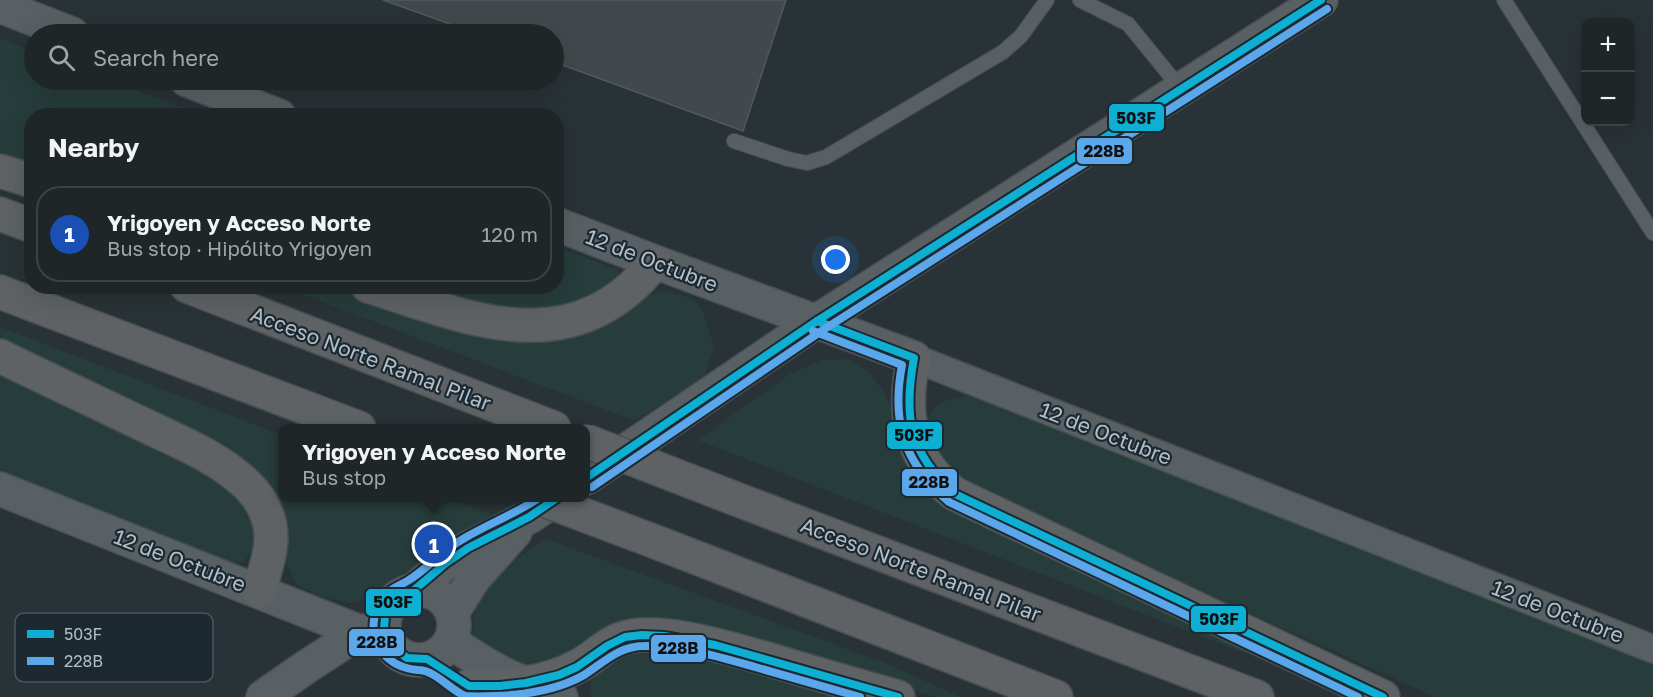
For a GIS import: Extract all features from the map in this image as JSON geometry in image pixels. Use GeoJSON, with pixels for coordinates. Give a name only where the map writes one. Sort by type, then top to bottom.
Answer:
{"type":"FeatureCollection","features":[{"type":"Feature","properties":{"kind":"highway"},"geometry":{"type":"LineString","coordinates":[[0,171],[24,178]]}},
{"type":"Feature","properties":{"kind":"highway"},"geometry":{"type":"LineString","coordinates":[[0,214],[24,223]]}},
{"type":"Feature","properties":{"kind":"highway"},"geometry":{"type":"LineString","coordinates":[[393,294],[495,323],[542,326],[575,319],[607,305],[628,291],[655,262]]}},
{"type":"Feature","properties":{"kind":"highway"},"geometry":{"type":"LineString","coordinates":[[0,292],[346,424]]}},
{"type":"Feature","properties":{"kind":"highway","name":"Acceso Norte Ramal Pilar"},"geometry":{"type":"LineString","coordinates":[[208,294],[542,424]]}},
{"type":"Feature","properties":{"kind":"highway"},"geometry":{"type":"LineString","coordinates":[[0,356],[176,440],[212,459],[245,482],[261,502],[271,529],[269,554],[259,591]]}},
{"type":"Feature","properties":{"kind":"highway"},"geometry":{"type":"LineString","coordinates":[[914,358],[908,394],[913,438],[932,472],[955,494],[1383,697]]}},
{"type":"Feature","properties":{"kind":"highway","name":"Acceso Norte Ramal Pilar"},"geometry":{"type":"LineString","coordinates":[[590,443],[1257,697]]}},
{"type":"Feature","properties":{"kind":"highway"},"geometry":{"type":"LineString","coordinates":[[534,507],[661,544],[1056,697]]}},
{"type":"Feature","properties":{"kind":"highway"},"geometry":{"type":"LineString","coordinates":[[480,692],[559,675],[577,667],[618,640],[632,636],[652,635],[715,645],[898,697]]}},
{"type":"Feature","properties":{"kind":"street"},"geometry":{"type":"LineString","coordinates":[[590,475],[817,321],[1321,0]]}},
{"type":"Feature","properties":{"kind":"street"},"geometry":{"type":"LineString","coordinates":[[0,6],[46,24]]}},
{"type":"Feature","properties":{"kind":"street"},"geometry":{"type":"LineString","coordinates":[[213,90],[259,108]]}},
{"type":"Feature","properties":{"kind":"street","name":"12 de Octubre"},"geometry":{"type":"LineString","coordinates":[[564,227],[914,358],[1653,649]]}},
{"type":"Feature","properties":{"kind":"street","name":"12 de Octubre"},"geometry":{"type":"LineString","coordinates":[[0,489],[259,591],[372,630]]}},
{"type":"Feature","properties":{"kind":"street"},"geometry":{"type":"LineString","coordinates":[[413,591],[446,563],[534,507]]}},
{"type":"Feature","properties":{"kind":"street"},"geometry":{"type":"LineString","coordinates":[[372,630],[386,638],[399,653],[407,658],[417,659],[443,638],[474,578],[534,507]]}},
{"type":"Feature","properties":{"kind":"street"},"geometry":{"type":"LineString","coordinates":[[263,697],[306,667],[372,630],[385,617],[388,608],[403,594],[423,590],[441,598],[447,604],[443,638],[480,692]]}},
{"type":"Feature","properties":{"kind":"street"},"geometry":{"type":"LineString","coordinates":[[443,638],[482,663],[561,697]]}},
{"type":"Feature","properties":{"kind":"lane"},"geometry":{"type":"LineString","coordinates":[[734,141],[807,163],[826,158],[1003,52],[1021,36],[1047,0]]}},
{"type":"Feature","properties":{"kind":"lane"},"geometry":{"type":"LineString","coordinates":[[1080,0],[1128,24],[1181,89]]}},
{"type":"Feature","properties":{"kind":"lane"},"geometry":{"type":"LineString","coordinates":[[1504,0],[1653,233]]}},
{"type":"Feature","properties":{"kind":"green space"},"geometry":{"type":"Polygon","coordinates":[[[0,38],[24,48],[24,90],[135,90],[185,108],[24,108],[24,163],[0,154],[0,38]]]}},
{"type":"Feature","properties":{"kind":"green space"},"geometry":{"type":"Polygon","coordinates":[[[564,250],[618,270],[617,290],[589,303],[506,313],[437,294],[564,294],[564,250]]]}},
{"type":"Feature","properties":{"kind":"green space"},"geometry":{"type":"Polygon","coordinates":[[[668,291],[694,299],[704,314],[714,348],[704,378],[635,421],[301,294],[358,294],[478,330],[581,328],[644,296],[668,291]]]}},
{"type":"Feature","properties":{"kind":"green space"},"geometry":{"type":"Polygon","coordinates":[[[0,327],[278,433],[278,502],[458,502],[492,514],[377,597],[351,603],[324,598],[296,584],[286,562],[284,531],[273,497],[0,341],[0,327]]]}},
{"type":"Feature","properties":{"kind":"green space"},"geometry":{"type":"Polygon","coordinates":[[[847,359],[863,368],[881,388],[903,433],[918,475],[1321,683],[697,440],[790,374],[822,360],[847,359]]]}},
{"type":"Feature","properties":{"kind":"green space"},"geometry":{"type":"Polygon","coordinates":[[[0,372],[212,474],[240,495],[257,520],[256,546],[243,563],[220,564],[0,475],[0,372]]]}},
{"type":"Feature","properties":{"kind":"green space"},"geometry":{"type":"Polygon","coordinates":[[[976,395],[1653,665],[1653,697],[1435,697],[974,489],[943,471],[923,427],[939,405],[950,399],[976,395]]]}},
{"type":"Feature","properties":{"kind":"green space"},"geometry":{"type":"Polygon","coordinates":[[[546,539],[883,662],[961,697],[935,697],[771,646],[626,622],[600,631],[564,659],[527,671],[472,638],[473,617],[488,577],[546,539]]]}},
{"type":"Feature","properties":{"kind":"green space"},"geometry":{"type":"Polygon","coordinates":[[[660,648],[720,658],[843,697],[591,697],[590,685],[603,665],[631,649],[660,648]]]}},
{"type":"Feature","properties":{"kind":"building"},"geometry":{"type":"Polygon","coordinates":[[[383,0],[786,0],[743,131],[564,66],[564,24],[450,24],[383,0]]]}},
{"type":"Feature","properties":{"kind":"transit line","name":"503F"},"geometry":{"type":"LineString","coordinates":[[590,475],[817,321],[1321,0]]}},
{"type":"Feature","properties":{"kind":"transit line","name":"228B"},"geometry":{"type":"LineString","coordinates":[[592,487],[823,330],[1327,9]]}},
{"type":"Feature","properties":{"kind":"transit line","name":"503F"},"geometry":{"type":"LineString","coordinates":[[817,321],[914,358],[909,398],[913,433],[928,464],[955,494],[1383,697]]}},
{"type":"Feature","properties":{"kind":"transit line","name":"228B"},"geometry":{"type":"LineString","coordinates":[[813,331],[902,365],[898,405],[905,441],[911,457],[921,472],[949,502],[1358,697]]}},
{"type":"Feature","properties":{"kind":"transit line","name":"228B"},"geometry":{"type":"LineString","coordinates":[[532,502],[456,543],[384,597],[376,612],[374,628],[378,645],[386,656],[403,667],[436,676],[465,696],[496,696],[522,694],[557,687],[577,679],[619,652],[635,647],[658,646],[714,656],[860,697]]}},
{"type":"Feature","properties":{"kind":"transit line","name":"503F"},"geometry":{"type":"LineString","coordinates":[[551,502],[529,517],[468,548],[413,591],[395,600],[388,608],[384,628],[391,646],[407,658],[427,659],[469,686],[500,686],[526,683],[559,675],[577,667],[607,646],[625,637],[664,636],[715,645],[898,697]]}},
{"type":"Feature","properties":{"kind":"place","name":"Yrigoyen y Acceso Norte"},"geometry":{"type":"Point","coordinates":[434,544]}}]}
